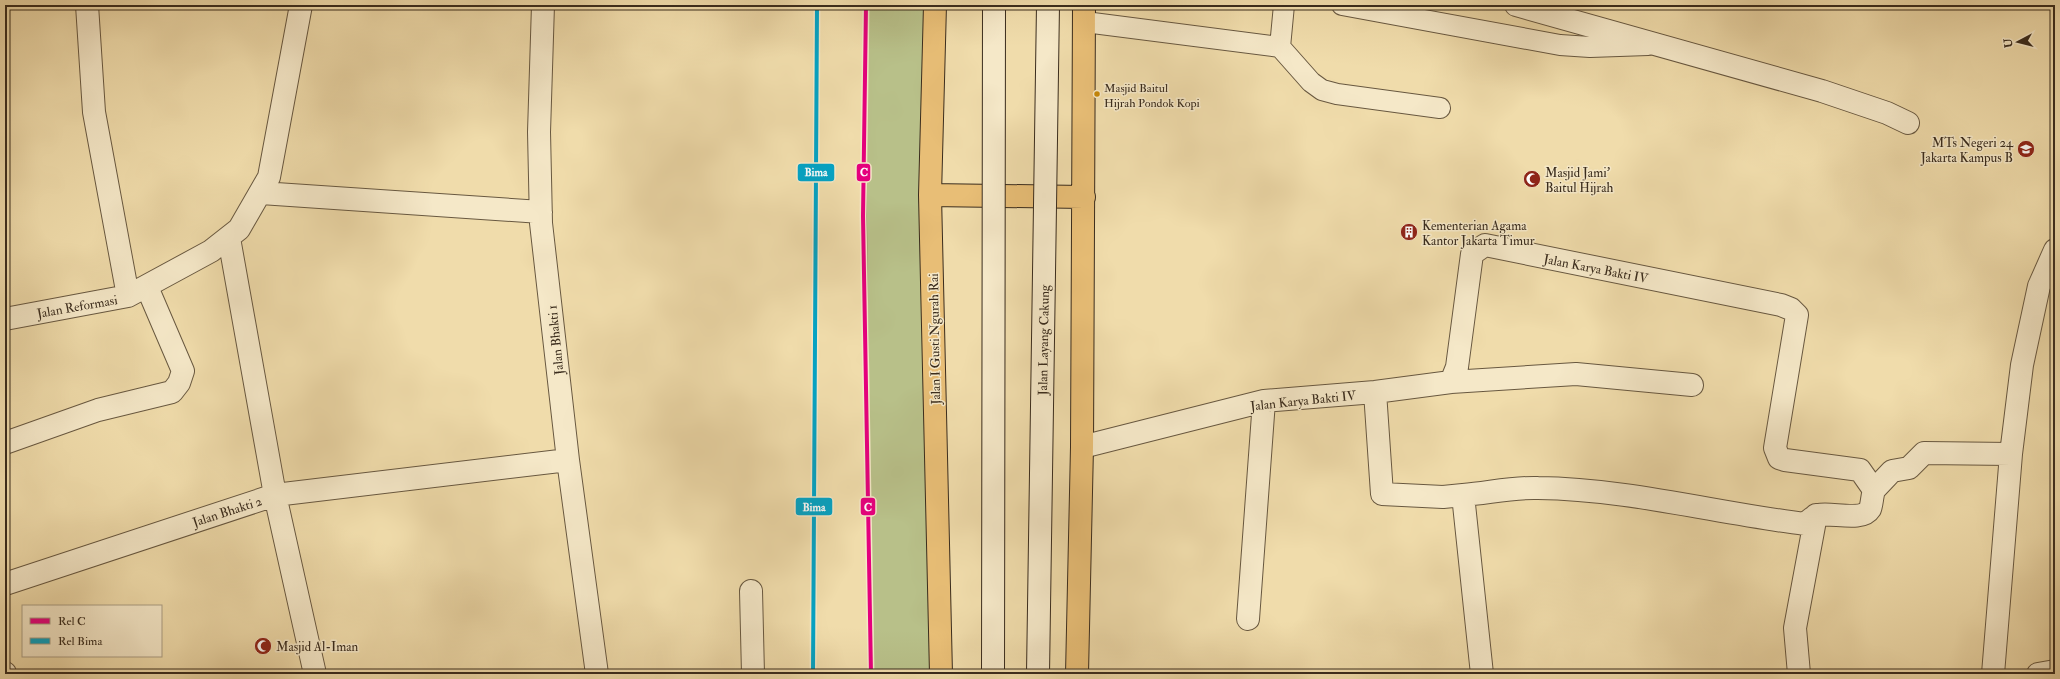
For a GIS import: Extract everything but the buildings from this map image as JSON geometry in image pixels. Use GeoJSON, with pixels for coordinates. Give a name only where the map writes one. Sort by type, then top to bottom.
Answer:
{"type":"FeatureCollection","features":[{"type":"Feature","properties":{"kind":"main road","name":"Jalan I Gusti Ngurah Rai"},"geometry":{"type":"LineString","coordinates":[[935,5],[930,195],[941,674]]}},
{"type":"Feature","properties":{"kind":"main road"},"geometry":{"type":"LineString","coordinates":[[1077,674],[1082,446],[1084,13]]}},
{"type":"Feature","properties":{"kind":"main road"},"geometry":{"type":"LineString","coordinates":[[930,195],[1084,197]]}},
{"type":"Feature","properties":{"kind":"street"},"geometry":{"type":"LineString","coordinates":[[5,443],[98,410],[172,392],[179,383],[183,371],[138,292],[94,112],[87,5]]}},
{"type":"Feature","properties":{"kind":"street","name":"Jalan Reformasi"},"geometry":{"type":"LineString","coordinates":[[5,319],[138,292],[211,251],[239,229],[270,177],[301,5]]}},
{"type":"Feature","properties":{"kind":"street","name":"Jalan Bhakti 1"},"geometry":{"type":"LineString","coordinates":[[543,5],[540,132],[541,212],[568,460],[597,674]]}},
{"type":"Feature","properties":{"kind":"street"},"geometry":{"type":"LineString","coordinates":[[993,674],[994,5]]}},
{"type":"Feature","properties":{"kind":"street","name":"Jalan Layang Cakung"},"geometry":{"type":"LineString","coordinates":[[1038,674],[1048,5]]}},
{"type":"Feature","properties":{"kind":"street"},"geometry":{"type":"LineString","coordinates":[[1516,5],[1822,91],[1887,112],[1908,122]]}},
{"type":"Feature","properties":{"kind":"street"},"geometry":{"type":"LineString","coordinates":[[261,193],[541,212]]}},
{"type":"Feature","properties":{"kind":"street"},"geometry":{"type":"LineString","coordinates":[[229,238],[275,495],[568,460]]}},
{"type":"Feature","properties":{"kind":"street","name":"Jalan Karya Bakti IV"},"geometry":{"type":"LineString","coordinates":[[1082,446],[1264,401],[1375,392],[1451,382],[1457,367],[1472,254],[1485,245],[1781,305],[1791,309],[1797,315],[1775,448],[1779,458],[1860,470],[1874,490]]}},
{"type":"Feature","properties":{"kind":"street"},"geometry":{"type":"LineString","coordinates":[[1993,674],[2010,454],[2022,365],[2047,290],[2055,250]]}},
{"type":"Feature","properties":{"kind":"street"},"geometry":{"type":"LineString","coordinates":[[1451,382],[1576,374],[1692,385]]}},
{"type":"Feature","properties":{"kind":"street"},"geometry":{"type":"LineString","coordinates":[[1375,392],[1382,494],[1443,497],[1537,488],[1591,491],[1660,500],[1805,524],[1816,515],[1827,514],[1855,516],[1864,514],[1870,508],[1874,490],[1892,471],[1909,468],[1924,453],[2010,454]]}},
{"type":"Feature","properties":{"kind":"street"},"geometry":{"type":"LineString","coordinates":[[1248,619],[1264,401]]}},
{"type":"Feature","properties":{"kind":"street","name":"Jalan Bhakti 2"},"geometry":{"type":"LineString","coordinates":[[5,584],[275,495],[315,674]]}},
{"type":"Feature","properties":{"kind":"street"},"geometry":{"type":"LineString","coordinates":[[1463,495],[1482,674]]}},
{"type":"Feature","properties":{"kind":"street"},"geometry":{"type":"LineString","coordinates":[[1799,674],[1795,628],[1816,515]]}},
{"type":"Feature","properties":{"kind":"street"},"geometry":{"type":"LineString","coordinates":[[751,591],[752,674]]}},
{"type":"Feature","properties":{"kind":"street"},"geometry":{"type":"LineString","coordinates":[[2038,674],[2055,670]]}},
{"type":"Feature","properties":{"kind":"lane"},"geometry":{"type":"LineString","coordinates":[[1280,47],[1284,5]]}},
{"type":"Feature","properties":{"kind":"lane"},"geometry":{"type":"LineString","coordinates":[[1342,5],[1560,45],[1590,47],[1657,44]]}},
{"type":"Feature","properties":{"kind":"lane"},"geometry":{"type":"LineString","coordinates":[[1084,13],[1280,47],[1311,82],[1322,90],[1337,94],[1440,108]]}},
{"type":"Feature","properties":{"kind":"green space"},"geometry":{"type":"Polygon","coordinates":[[[866,5],[935,5],[941,674],[872,674],[865,102],[866,5]]]}},
{"type":"Feature","properties":{"kind":"rail line","name":"Bima"},"geometry":{"type":"LineString","coordinates":[[813,674],[817,5]]}},
{"type":"Feature","properties":{"kind":"rail line","name":"C"},"geometry":{"type":"LineString","coordinates":[[866,5],[863,216],[871,674]]}},
{"type":"Feature","properties":{"kind":"place","name":"Masjid Baitul Hijrah Pondok Kopi"},"geometry":{"type":"Point","coordinates":[1097,94]}},
{"type":"Feature","properties":{"kind":"place","name":"MTs Negeri 24 Jakarta Kampus B"},"geometry":{"type":"Point","coordinates":[2026,149]}},
{"type":"Feature","properties":{"kind":"place","name":"Masjid Jami' Baitul Hijrah"},"geometry":{"type":"Point","coordinates":[1532,179]}},
{"type":"Feature","properties":{"kind":"place","name":"Kementerian Agama Kantor Jakarta Timur"},"geometry":{"type":"Point","coordinates":[1409,232]}},
{"type":"Feature","properties":{"kind":"place","name":"Masjid Al-Iman"},"geometry":{"type":"Point","coordinates":[263,646]}}]}
